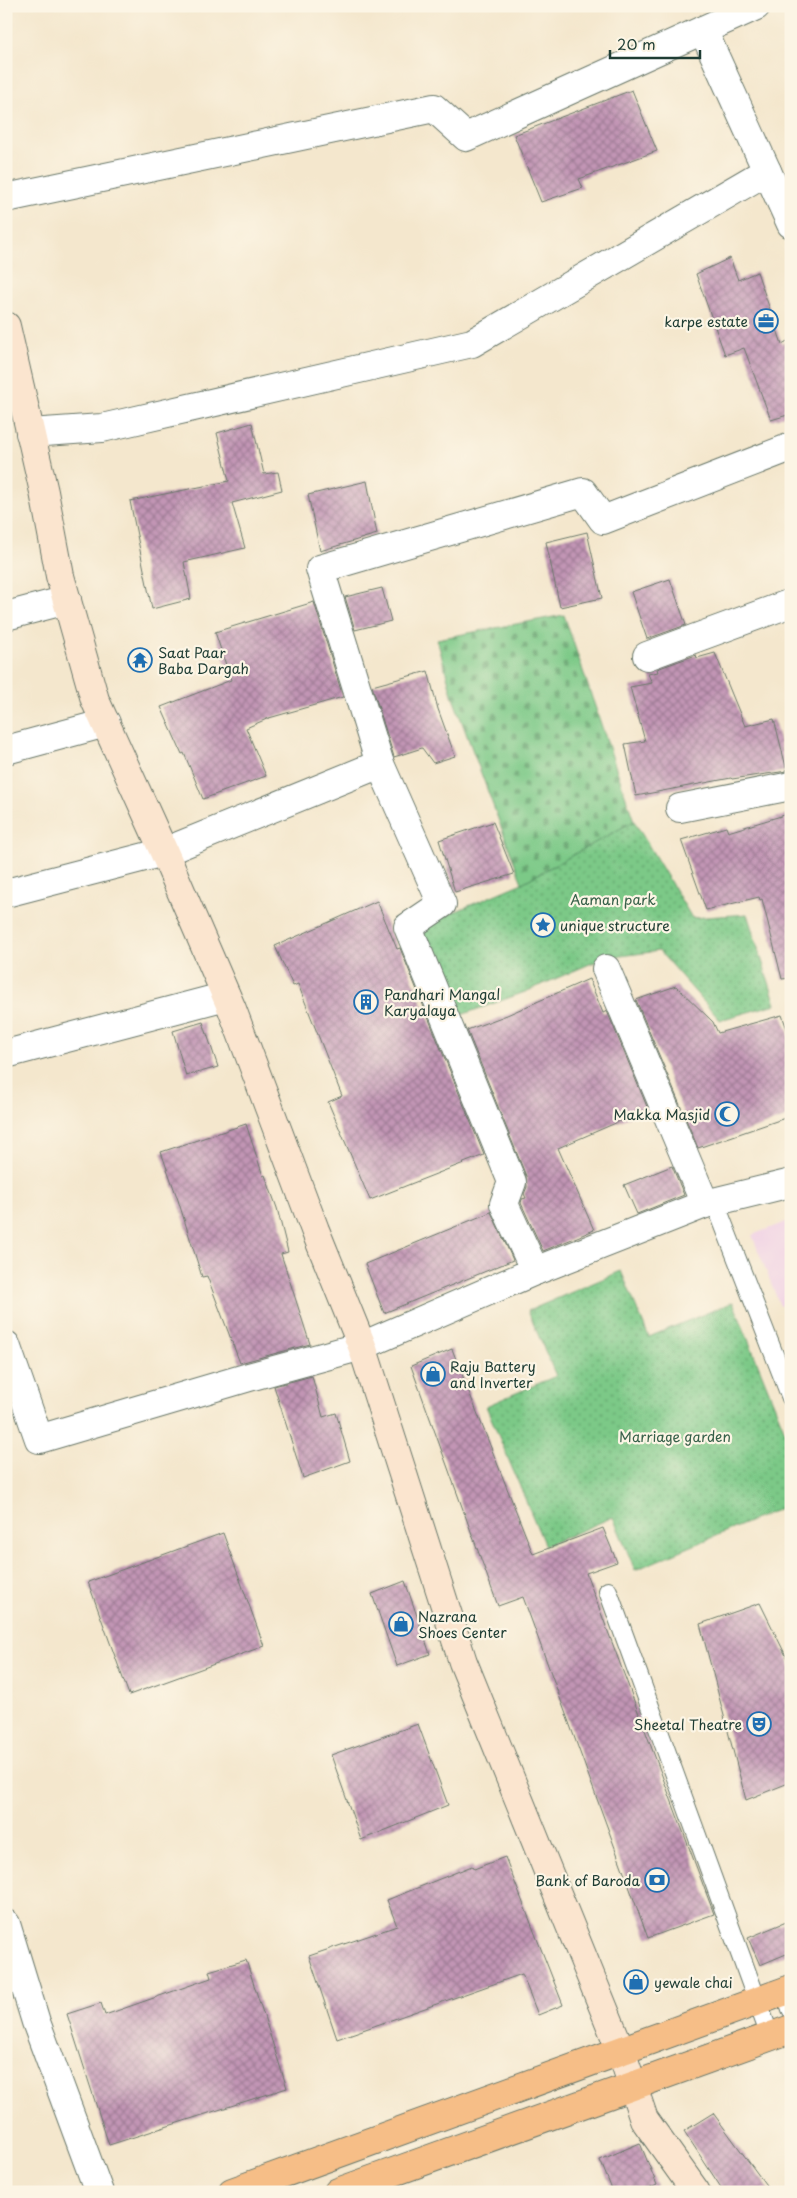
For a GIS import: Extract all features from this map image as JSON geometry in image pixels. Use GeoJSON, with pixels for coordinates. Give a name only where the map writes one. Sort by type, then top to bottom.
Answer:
{"type":"FeatureCollection","features":[{"type":"Feature","properties":{"kind":"highway"},"geometry":{"type":"LineString","coordinates":[[232,2192],[758,2001],[789,1996]]}},
{"type":"Feature","properties":{"kind":"highway"},"geometry":{"type":"LineString","coordinates":[[338,2192],[781,2032]]}},
{"type":"Feature","properties":{"kind":"main road"},"geometry":{"type":"LineString","coordinates":[[6,326],[60,576],[95,700],[164,852],[226,996],[315,1230],[362,1346],[463,1662],[621,2051],[644,2119],[696,2192]]}},
{"type":"Feature","properties":{"kind":"street"},"geometry":{"type":"LineString","coordinates":[[6,198],[434,108],[466,137],[756,6]]}},
{"type":"Feature","properties":{"kind":"street"},"geometry":{"type":"LineString","coordinates":[[703,30],[791,224]]}},
{"type":"Feature","properties":{"kind":"street"},"geometry":{"type":"LineString","coordinates":[[30,433],[102,428],[472,343],[768,171]]}},
{"type":"Feature","properties":{"kind":"street"},"geometry":{"type":"LineString","coordinates":[[535,1271],[504,1204],[512,1182],[408,927],[442,904],[380,764],[320,569],[583,492],[603,520],[791,447]]}},
{"type":"Feature","properties":{"kind":"street"},"geometry":{"type":"LineString","coordinates":[[6,616],[66,600]]}},
{"type":"Feature","properties":{"kind":"street"},"geometry":{"type":"LineString","coordinates":[[647,656],[791,604]]}},
{"type":"Feature","properties":{"kind":"street"},"geometry":{"type":"LineString","coordinates":[[6,750],[106,723]]}},
{"type":"Feature","properties":{"kind":"street"},"geometry":{"type":"LineString","coordinates":[[6,893],[164,852],[380,764]]}},
{"type":"Feature","properties":{"kind":"street"},"geometry":{"type":"LineString","coordinates":[[680,808],[791,786]]}},
{"type":"Feature","properties":{"kind":"street"},"geometry":{"type":"LineString","coordinates":[[606,969],[709,1202]]}},
{"type":"Feature","properties":{"kind":"street"},"geometry":{"type":"LineString","coordinates":[[6,1054],[226,996]]}},
{"type":"Feature","properties":{"kind":"street"},"geometry":{"type":"LineString","coordinates":[[6,1345],[39,1439],[362,1346],[535,1271],[709,1202],[791,1183]]}},
{"type":"Feature","properties":{"kind":"street"},"geometry":{"type":"LineString","coordinates":[[6,1924],[13,1971],[36,2022],[99,2192]]}},
{"type":"Feature","properties":{"kind":"lane"},"geometry":{"type":"LineString","coordinates":[[709,1202],[791,1398]]}},
{"type":"Feature","properties":{"kind":"lane"},"geometry":{"type":"LineString","coordinates":[[608,1591],[758,2001],[781,2032]]}},
{"type":"Feature","properties":{"kind":"shaded area"},"geometry":{"type":"Polygon","coordinates":[[[791,1220],[791,1302],[780,1306],[752,1235],[791,1220]]]}},
{"type":"Feature","properties":{"kind":"green space"},"geometry":{"type":"Polygon","coordinates":[[[564,615],[634,821],[522,883],[453,698],[437,639],[564,615]]]}},
{"type":"Feature","properties":{"kind":"green space","name":"Aaman park"},"geometry":{"type":"Polygon","coordinates":[[[634,821],[692,918],[747,914],[776,1004],[720,1020],[659,951],[613,957],[592,963],[525,992],[453,1018],[417,928],[522,883],[634,821]]]}},
{"type":"Feature","properties":{"kind":"green space","name":"Marriage garden"},"geometry":{"type":"Polygon","coordinates":[[[621,1271],[649,1337],[733,1302],[791,1446],[791,1504],[635,1570],[613,1517],[545,1546],[486,1406],[556,1376],[528,1311],[621,1271]]]}},
{"type":"Feature","properties":{"kind":"building"},"geometry":{"type":"Polygon","coordinates":[[[632,90],[657,151],[579,179],[583,188],[541,202],[514,135],[632,90]]]}},
{"type":"Feature","properties":{"kind":"building"},"geometry":{"type":"Polygon","coordinates":[[[730,258],[738,280],[757,272],[782,344],[791,339],[791,414],[771,420],[744,348],[725,355],[696,274],[730,258]]]}},
{"type":"Feature","properties":{"kind":"building"},"geometry":{"type":"Polygon","coordinates":[[[252,423],[264,474],[278,472],[282,490],[232,503],[245,548],[184,562],[191,599],[152,609],[130,501],[229,481],[217,433],[252,423]]]}},
{"type":"Feature","properties":{"kind":"building"},"geometry":{"type":"Polygon","coordinates":[[[367,481],[377,534],[320,551],[308,495],[367,481]]]}},
{"type":"Feature","properties":{"kind":"building"},"geometry":{"type":"Polygon","coordinates":[[[587,532],[602,598],[560,607],[546,542],[587,532]]]}},
{"type":"Feature","properties":{"kind":"building"},"geometry":{"type":"Polygon","coordinates":[[[670,579],[686,625],[647,639],[631,592],[670,579]]]}},
{"type":"Feature","properties":{"kind":"building"},"geometry":{"type":"Polygon","coordinates":[[[382,588],[391,621],[355,630],[345,597],[382,588]]]}},
{"type":"Feature","properties":{"kind":"building"},"geometry":{"type":"Polygon","coordinates":[[[314,602],[343,697],[269,718],[246,728],[266,776],[203,799],[184,753],[182,754],[161,707],[231,680],[215,632],[314,602]]]}},
{"type":"Feature","properties":{"kind":"building"},"geometry":{"type":"Polygon","coordinates":[[[715,653],[745,726],[774,719],[787,771],[731,778],[636,796],[625,744],[645,741],[630,687],[652,683],[648,674],[658,672],[657,669],[696,655],[697,658],[715,653]]]}},
{"type":"Feature","properties":{"kind":"building"},"geometry":{"type":"Polygon","coordinates":[[[428,671],[438,709],[455,756],[433,763],[422,748],[394,757],[372,686],[428,671]]]}},
{"type":"Feature","properties":{"kind":"building"},"geometry":{"type":"Polygon","coordinates":[[[791,813],[791,978],[782,979],[762,899],[760,900],[759,897],[706,910],[681,840],[726,827],[728,832],[791,813]]]}},
{"type":"Feature","properties":{"kind":"building"},"geometry":{"type":"Polygon","coordinates":[[[493,822],[514,874],[455,892],[439,840],[493,822]]]}},
{"type":"Feature","properties":{"kind":"building"},"geometry":{"type":"Polygon","coordinates":[[[377,901],[397,949],[400,948],[484,1155],[370,1200],[328,1102],[342,1096],[298,984],[293,986],[275,946],[377,901]]]}},
{"type":"Feature","properties":{"kind":"building"},"geometry":{"type":"Polygon","coordinates":[[[589,979],[603,1013],[607,1011],[648,1109],[558,1148],[594,1230],[543,1251],[521,1203],[522,1199],[526,1198],[524,1194],[527,1187],[526,1176],[467,1030],[507,1015],[589,979]]]}},
{"type":"Feature","properties":{"kind":"building"},"geometry":{"type":"Polygon","coordinates":[[[676,986],[713,1022],[718,1033],[782,1015],[791,1040],[791,1116],[698,1148],[636,1000],[676,986]]]}},
{"type":"Feature","properties":{"kind":"building"},"geometry":{"type":"Polygon","coordinates":[[[203,1022],[218,1067],[186,1076],[173,1031],[203,1022]]]}},
{"type":"Feature","properties":{"kind":"building"},"geometry":{"type":"Polygon","coordinates":[[[246,1124],[263,1176],[265,1175],[277,1208],[288,1252],[281,1254],[310,1344],[240,1363],[207,1276],[202,1277],[161,1152],[246,1124]]]}},
{"type":"Feature","properties":{"kind":"building"},"geometry":{"type":"Polygon","coordinates":[[[672,1166],[684,1195],[637,1214],[624,1185],[672,1166]]]}},
{"type":"Feature","properties":{"kind":"building"},"geometry":{"type":"Polygon","coordinates":[[[491,1212],[513,1260],[384,1313],[365,1264],[491,1212]]]}},
{"type":"Feature","properties":{"kind":"building"},"geometry":{"type":"Polygon","coordinates":[[[452,1349],[533,1554],[603,1528],[617,1562],[586,1573],[714,1914],[648,1938],[523,1597],[498,1606],[411,1366],[452,1349]]]}},
{"type":"Feature","properties":{"kind":"building"},"geometry":{"type":"Polygon","coordinates":[[[312,1376],[323,1417],[336,1413],[350,1461],[303,1478],[274,1386],[312,1376]]]}},
{"type":"Feature","properties":{"kind":"building"},"geometry":{"type":"Polygon","coordinates":[[[223,1533],[264,1646],[129,1695],[88,1582],[223,1533]]]}},
{"type":"Feature","properties":{"kind":"building","name":"Nazrana Shoes Center"},"geometry":{"type":"Polygon","coordinates":[[[405,1581],[430,1654],[397,1666],[372,1594],[405,1581]]]}},
{"type":"Feature","properties":{"kind":"building","name":"Sheetal Theatre"},"geometry":{"type":"Polygon","coordinates":[[[760,1603],[791,1666],[791,1782],[746,1800],[700,1624],[760,1603]]]}},
{"type":"Feature","properties":{"kind":"building"},"geometry":{"type":"Polygon","coordinates":[[[418,1724],[448,1805],[361,1840],[331,1755],[418,1724]]]}},
{"type":"Feature","properties":{"kind":"building"},"geometry":{"type":"Polygon","coordinates":[[[505,1857],[563,2005],[538,2015],[522,1974],[337,2039],[309,1956],[397,1926],[387,1900],[472,1866],[474,1869],[505,1857]]]}},
{"type":"Feature","properties":{"kind":"building"},"geometry":{"type":"Polygon","coordinates":[[[791,1920],[791,1952],[760,1965],[748,1938],[791,1920]]]}},
{"type":"Feature","properties":{"kind":"building"},"geometry":{"type":"Polygon","coordinates":[[[246,1960],[287,2088],[109,2145],[67,2014],[101,2003],[105,2015],[211,1978],[209,1971],[246,1960]]]}},
{"type":"Feature","properties":{"kind":"building"},"geometry":{"type":"Polygon","coordinates":[[[713,2113],[771,2192],[724,2192],[684,2131],[713,2113]]]}},
{"type":"Feature","properties":{"kind":"building"},"geometry":{"type":"Polygon","coordinates":[[[640,2143],[657,2185],[642,2192],[613,2192],[600,2160],[640,2143]]]}},
{"type":"Feature","properties":{"kind":"place","name":"karpe estate"},"geometry":{"type":"Point","coordinates":[766,321]}},
{"type":"Feature","properties":{"kind":"place","name":"Saat Paar Baba Dargah"},"geometry":{"type":"Point","coordinates":[140,660]}},
{"type":"Feature","properties":{"kind":"place","name":"unique structure"},"geometry":{"type":"Point","coordinates":[543,925]}},
{"type":"Feature","properties":{"kind":"place","name":"Pandhari Mangal Karyalaya"},"geometry":{"type":"Point","coordinates":[366,1002]}},
{"type":"Feature","properties":{"kind":"place","name":"Makka Masjid"},"geometry":{"type":"Point","coordinates":[727,1114]}},
{"type":"Feature","properties":{"kind":"place","name":"Raju Battery and Inverter"},"geometry":{"type":"Point","coordinates":[433,1374]}},
{"type":"Feature","properties":{"kind":"place","name":"Nazrana Shoes Center"},"geometry":{"type":"Point","coordinates":[401,1624]}},
{"type":"Feature","properties":{"kind":"place","name":"Sheetal Theatre"},"geometry":{"type":"Point","coordinates":[759,1724]}},
{"type":"Feature","properties":{"kind":"place","name":"Bank of Baroda"},"geometry":{"type":"Point","coordinates":[657,1880]}},
{"type":"Feature","properties":{"kind":"place","name":"yewale chai"},"geometry":{"type":"Point","coordinates":[636,1982]}}]}
